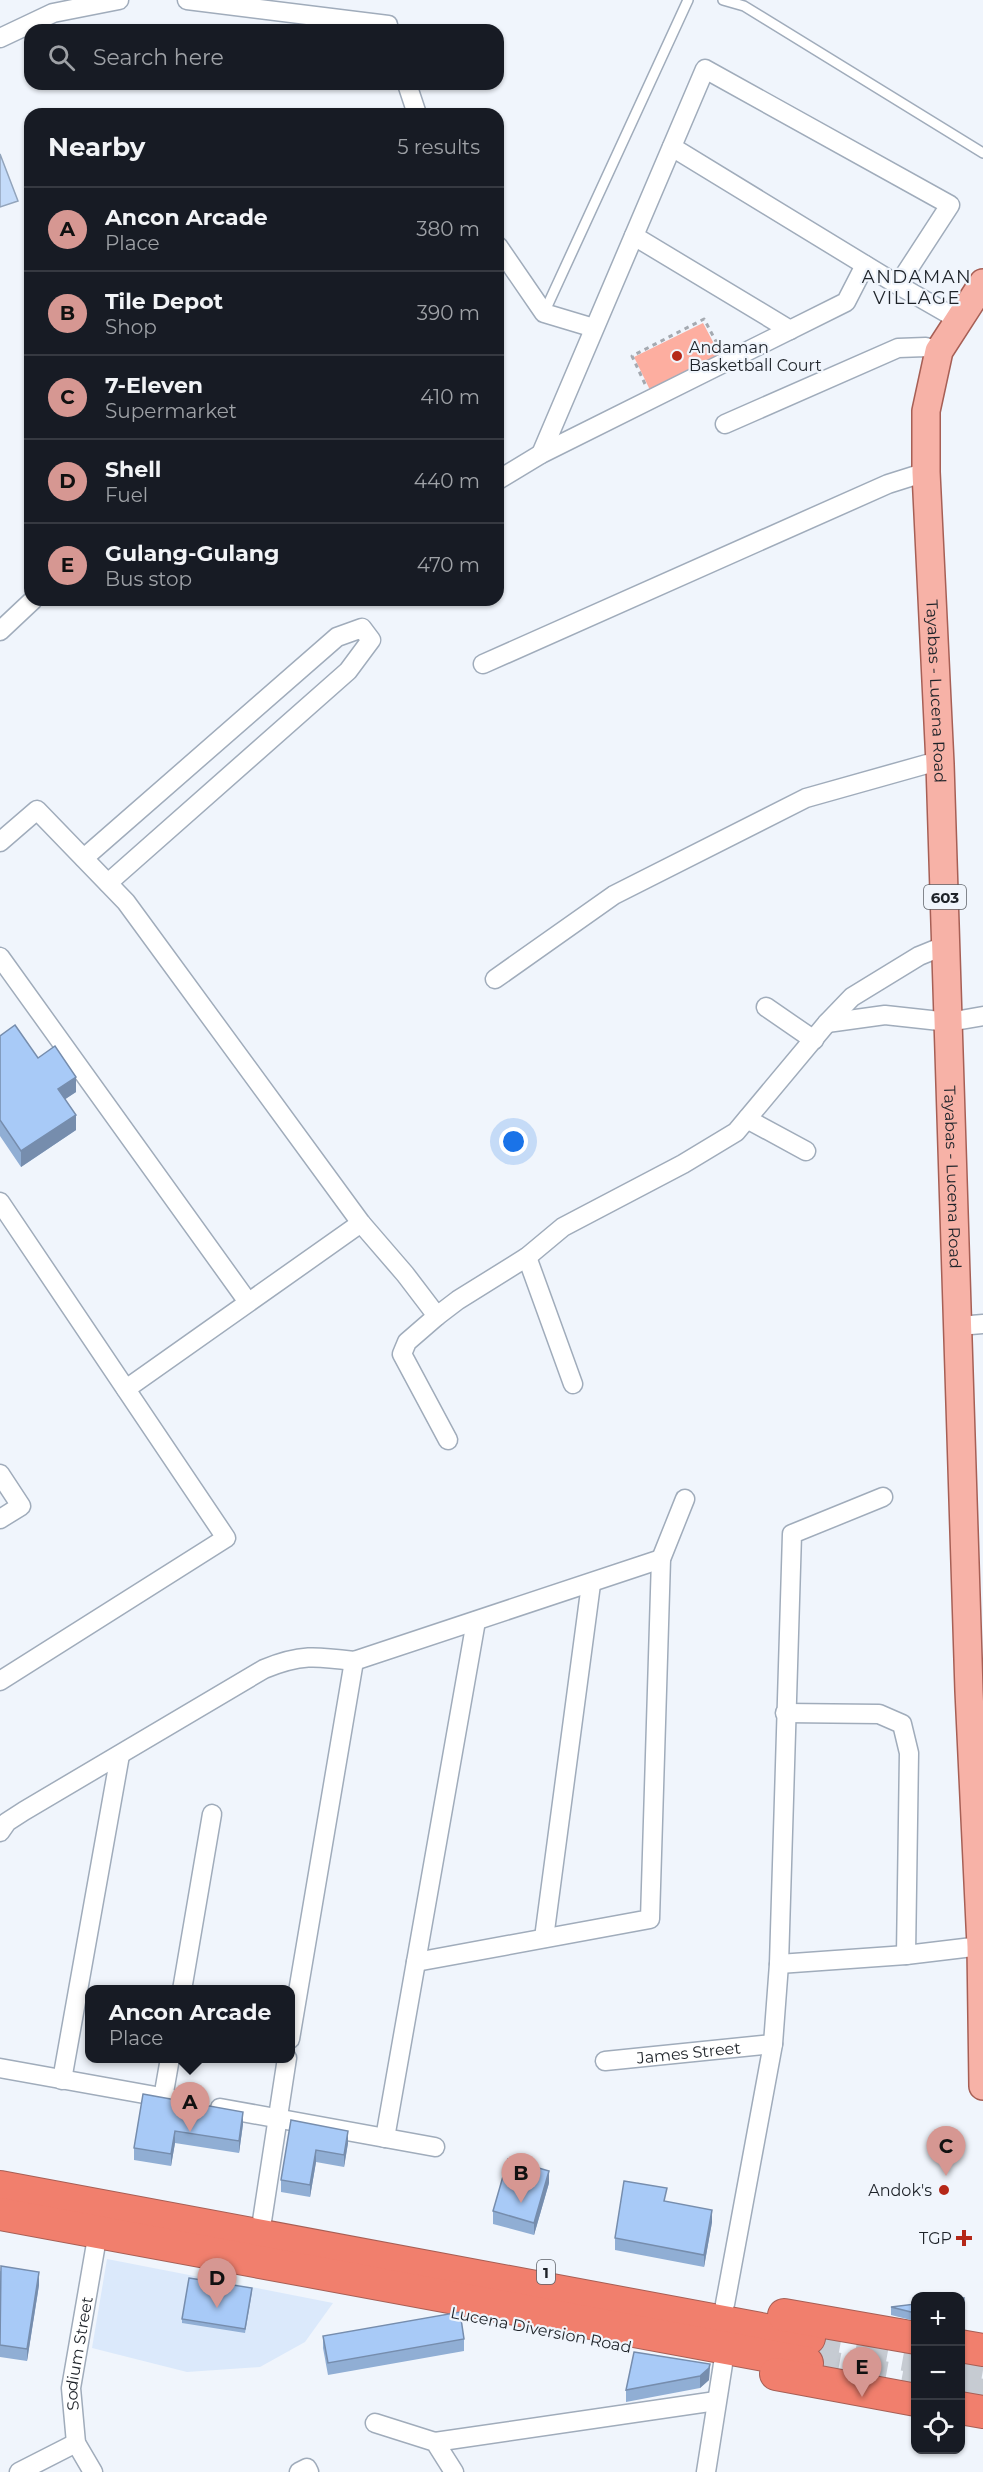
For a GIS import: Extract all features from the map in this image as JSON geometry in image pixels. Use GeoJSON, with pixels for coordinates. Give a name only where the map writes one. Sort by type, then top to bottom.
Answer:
{"type":"FeatureCollection","features":[{"type":"Feature","properties":{"kind":"highway","name":"Lucena Diversion Road"},"geometry":{"type":"LineString","coordinates":[[0,2187],[174,2233],[808,2350]]}},
{"type":"Feature","properties":{"kind":"highway","name":"Lucena Diversion Road"},"geometry":{"type":"LineString","coordinates":[[0,2214],[98,2232],[174,2233],[262,2221],[911,2337]]}},
{"type":"Feature","properties":{"kind":"highway","name":"Lucena Diversion Road"},"geometry":{"type":"LineString","coordinates":[[174,2233],[252,2276],[911,2399]]}},
{"type":"Feature","properties":{"kind":"highway"},"geometry":{"type":"LineString","coordinates":[[965,2347],[983,2350]]}},
{"type":"Feature","properties":{"kind":"highway"},"geometry":{"type":"LineString","coordinates":[[965,2409],[983,2412]]}},
{"type":"Feature","properties":{"kind":"main road","name":"Tayabas - Lucena Road"},"geometry":{"type":"LineString","coordinates":[[983,283],[939,351],[926,411],[926,472],[949,1022],[971,1325],[969,1691],[981,1946],[983,2086]]}},
{"type":"Feature","properties":{"kind":"street"},"geometry":{"type":"LineString","coordinates":[[30,24],[53,13],[119,0]]}},
{"type":"Feature","properties":{"kind":"street"},"geometry":{"type":"LineString","coordinates":[[187,0],[380,24]]}},
{"type":"Feature","properties":{"kind":"street"},"geometry":{"type":"LineString","coordinates":[[0,38],[24,27]]}},
{"type":"Feature","properties":{"kind":"street"},"geometry":{"type":"LineString","coordinates":[[541,454],[705,69],[950,205],[898,285]]}},
{"type":"Feature","properties":{"kind":"street"},"geometry":{"type":"LineString","coordinates":[[409,90],[415,108]]}},
{"type":"Feature","properties":{"kind":"street"},"geometry":{"type":"LineString","coordinates":[[672,147],[959,320]]}},
{"type":"Feature","properties":{"kind":"street"},"geometry":{"type":"LineString","coordinates":[[634,236],[790,330]]}},
{"type":"Feature","properties":{"kind":"street"},"geometry":{"type":"LineString","coordinates":[[504,255],[544,313],[594,328]]}},
{"type":"Feature","properties":{"kind":"street"},"geometry":{"type":"LineString","coordinates":[[504,476],[541,454],[846,302],[865,265]]}},
{"type":"Feature","properties":{"kind":"street"},"geometry":{"type":"LineString","coordinates":[[725,424],[898,348],[926,347],[939,351]]}},
{"type":"Feature","properties":{"kind":"street"},"geometry":{"type":"LineString","coordinates":[[483,664],[888,484],[926,472]]}},
{"type":"Feature","properties":{"kind":"street"},"geometry":{"type":"LineString","coordinates":[[0,631],[27,606]]}},
{"type":"Feature","properties":{"kind":"street"},"geometry":{"type":"LineString","coordinates":[[84,858],[337,637],[362,628],[371,640],[348,671],[108,883]]}},
{"type":"Feature","properties":{"kind":"street"},"geometry":{"type":"LineString","coordinates":[[495,979],[614,895],[806,798],[927,764],[940,764]]}},
{"type":"Feature","properties":{"kind":"street"},"geometry":{"type":"LineString","coordinates":[[0,842],[37,810],[126,902],[361,1223],[437,1316]]}},
{"type":"Feature","properties":{"kind":"street"},"geometry":{"type":"LineString","coordinates":[[448,1440],[402,1354],[407,1342],[437,1316],[527,1257],[563,1227],[683,1164],[736,1132],[827,1023],[852,997],[919,956],[946,945]]}},
{"type":"Feature","properties":{"kind":"street"},"geometry":{"type":"LineString","coordinates":[[0,957],[248,1302]]}},
{"type":"Feature","properties":{"kind":"street"},"geometry":{"type":"LineString","coordinates":[[766,1006],[814,1040]]}},
{"type":"Feature","properties":{"kind":"street"},"geometry":{"type":"LineString","coordinates":[[827,1023],[885,1015],[949,1022],[983,1016]]}},
{"type":"Feature","properties":{"kind":"street"},"geometry":{"type":"LineString","coordinates":[[747,1119],[806,1151]]}},
{"type":"Feature","properties":{"kind":"street"},"geometry":{"type":"LineString","coordinates":[[0,1202],[226,1538],[0,1680]]}},
{"type":"Feature","properties":{"kind":"street"},"geometry":{"type":"LineString","coordinates":[[126,1389],[361,1223]]}},
{"type":"Feature","properties":{"kind":"street"},"geometry":{"type":"LineString","coordinates":[[527,1257],[573,1384]]}},
{"type":"Feature","properties":{"kind":"street"},"geometry":{"type":"LineString","coordinates":[[0,1474],[21,1506],[0,1519]]}},
{"type":"Feature","properties":{"kind":"street"},"geometry":{"type":"LineString","coordinates":[[725,2304],[773,2044],[779,1964],[792,1534],[883,1497]]}},
{"type":"Feature","properties":{"kind":"street"},"geometry":{"type":"LineString","coordinates":[[416,1962],[650,1919],[661,1559],[685,1498]]}},
{"type":"Feature","properties":{"kind":"street"},"geometry":{"type":"LineString","coordinates":[[0,1832],[7,1822],[24,1810],[272,1665],[288,1659],[315,1656],[354,1661],[661,1559]]}},
{"type":"Feature","properties":{"kind":"street"},"geometry":{"type":"LineString","coordinates":[[544,1938],[591,1584]]}},
{"type":"Feature","properties":{"kind":"street"},"geometry":{"type":"LineString","coordinates":[[385,2138],[476,1621]]}},
{"type":"Feature","properties":{"kind":"street"},"geometry":{"type":"LineString","coordinates":[[295,2015],[354,1661]]}},
{"type":"Feature","properties":{"kind":"street"},"geometry":{"type":"LineString","coordinates":[[785,1713],[879,1714],[902,1724],[909,1753],[906,1955]]}},
{"type":"Feature","properties":{"kind":"street"},"geometry":{"type":"LineString","coordinates":[[62,2079],[120,1755]]}},
{"type":"Feature","properties":{"kind":"street"},"geometry":{"type":"LineString","coordinates":[[183,1985],[213,1814]]}},
{"type":"Feature","properties":{"kind":"street"},"geometry":{"type":"LineString","coordinates":[[779,1964],[906,1955],[981,1946]]}},
{"type":"Feature","properties":{"kind":"street","name":"James Street"},"geometry":{"type":"LineString","coordinates":[[605,2061],[773,2044]]}},
{"type":"Feature","properties":{"kind":"street"},"geometry":{"type":"LineString","coordinates":[[163,2098],[169,2063]]}},
{"type":"Feature","properties":{"kind":"street"},"geometry":{"type":"LineString","coordinates":[[262,2221],[286,2063]]}},
{"type":"Feature","properties":{"kind":"street"},"geometry":{"type":"LineString","coordinates":[[0,2068],[435,2147]]}},
{"type":"Feature","properties":{"kind":"street","name":"Sodium Street"},"geometry":{"type":"LineString","coordinates":[[93,2472],[76,2443],[71,2388],[98,2232]]}},
{"type":"Feature","properties":{"kind":"street"},"geometry":{"type":"LineString","coordinates":[[706,2472],[723,2364]]}},
{"type":"Feature","properties":{"kind":"street"},"geometry":{"type":"LineString","coordinates":[[375,2423],[435,2442],[716,2401]]}},
{"type":"Feature","properties":{"kind":"street"},"geometry":{"type":"LineString","coordinates":[[435,2442],[454,2472]]}},
{"type":"Feature","properties":{"kind":"street"},"geometry":{"type":"LineString","coordinates":[[19,2472],[76,2443]]}},
{"type":"Feature","properties":{"kind":"lane"},"geometry":{"type":"LineString","coordinates":[[544,313],[687,0]]}},
{"type":"Feature","properties":{"kind":"lane"},"geometry":{"type":"LineString","coordinates":[[723,0],[744,6],[983,153]]}},
{"type":"Feature","properties":{"kind":"path"},"geometry":{"type":"LineString","coordinates":[[652,399],[632,356],[704,319],[727,362]]}},
{"type":"Feature","properties":{"kind":"shaded area"},"geometry":{"type":"Polygon","coordinates":[[[0,154],[18,201],[0,207],[0,154]]]}},
{"type":"Feature","properties":{"kind":"shaded area","name":"Andaman Basketball Court"},"geometry":{"type":"Polygon","coordinates":[[[703,323],[720,355],[650,390],[634,357],[703,323]]]}},
{"type":"Feature","properties":{"kind":"shaded area"},"geometry":{"type":"Polygon","coordinates":[[[107,2259],[333,2303],[305,2342],[260,2367],[187,2372],[92,2348],[107,2259]]]}},
{"type":"Feature","properties":{"kind":"building"},"geometry":{"type":"Polygon","coordinates":[[[15,1025],[38,1058],[55,1046],[76,1077],[58,1089],[76,1115],[21,1151],[0,1120],[0,1036],[15,1025]]]}},
{"type":"Feature","properties":{"kind":"building"},"geometry":{"type":"Polygon","coordinates":[[[143,2094],[243,2112],[239,2141],[175,2131],[171,2154],[134,2148],[143,2094]]]}},
{"type":"Feature","properties":{"kind":"building"},"geometry":{"type":"Polygon","coordinates":[[[291,2120],[348,2131],[344,2155],[316,2150],[310,2185],[281,2180],[291,2120]]]}},
{"type":"Feature","properties":{"kind":"building"},"geometry":{"type":"Polygon","coordinates":[[[508,2159],[549,2171],[534,2223],[493,2211],[508,2159]]]}},
{"type":"Feature","properties":{"kind":"building"},"geometry":{"type":"Polygon","coordinates":[[[624,2181],[667,2188],[664,2201],[712,2210],[704,2255],[615,2238],[624,2181]]]}},
{"type":"Feature","properties":{"kind":"building"},"geometry":{"type":"Polygon","coordinates":[[[1,2266],[39,2272],[27,2349],[0,2345],[1,2266]]]}},
{"type":"Feature","properties":{"kind":"building"},"geometry":{"type":"Polygon","coordinates":[[[189,2278],[252,2288],[245,2329],[182,2319],[189,2278]]]}},
{"type":"Feature","properties":{"kind":"building"},"geometry":{"type":"Polygon","coordinates":[[[911,2304],[911,2312],[891,2307],[911,2304]]]}},
{"type":"Feature","properties":{"kind":"building"},"geometry":{"type":"Polygon","coordinates":[[[460,2312],[464,2339],[328,2363],[323,2336],[460,2312]]]}},
{"type":"Feature","properties":{"kind":"building"},"geometry":{"type":"Polygon","coordinates":[[[634,2352],[710,2364],[700,2376],[626,2390],[634,2352]]]}},
{"type":"Feature","properties":{"kind":"tunnel"},"geometry":{"type":"LineString","coordinates":[[809,2338],[911,2356]]}},
{"type":"Feature","properties":{"kind":"tunnel"},"geometry":{"type":"LineString","coordinates":[[807,2363],[911,2382]]}},
{"type":"Feature","properties":{"kind":"tunnel"},"geometry":{"type":"LineString","coordinates":[[965,2367],[983,2370]]}},
{"type":"Feature","properties":{"kind":"tunnel"},"geometry":{"type":"LineString","coordinates":[[965,2392],[983,2395]]}},
{"type":"Feature","properties":{"kind":"place","name":"Andaman Basketball Court"},"geometry":{"type":"Point","coordinates":[677,356]}},
{"type":"Feature","properties":{"kind":"place","name":"Ancon Arcade"},"geometry":{"type":"Point","coordinates":[190,2132]}},
{"type":"Feature","properties":{"kind":"place","name":"7-Eleven"},"geometry":{"type":"Point","coordinates":[946,2176]}},
{"type":"Feature","properties":{"kind":"place","name":"Andok's"},"geometry":{"type":"Point","coordinates":[944,2190]}},
{"type":"Feature","properties":{"kind":"place","name":"Tile Depot"},"geometry":{"type":"Point","coordinates":[521,2203]}},
{"type":"Feature","properties":{"kind":"place","name":"TGP"},"geometry":{"type":"Point","coordinates":[964,2238]}},
{"type":"Feature","properties":{"kind":"place","name":"Shell"},"geometry":{"type":"Point","coordinates":[217,2308]}},
{"type":"Feature","properties":{"kind":"place","name":"Gulang-Gulang"},"geometry":{"type":"Point","coordinates":[862,2397]}},
{"type":"Feature","properties":{"kind":"district","name":"ANDAMAN VILLAGE"},"geometry":{"type":"Point","coordinates":[917,287]}}]}
